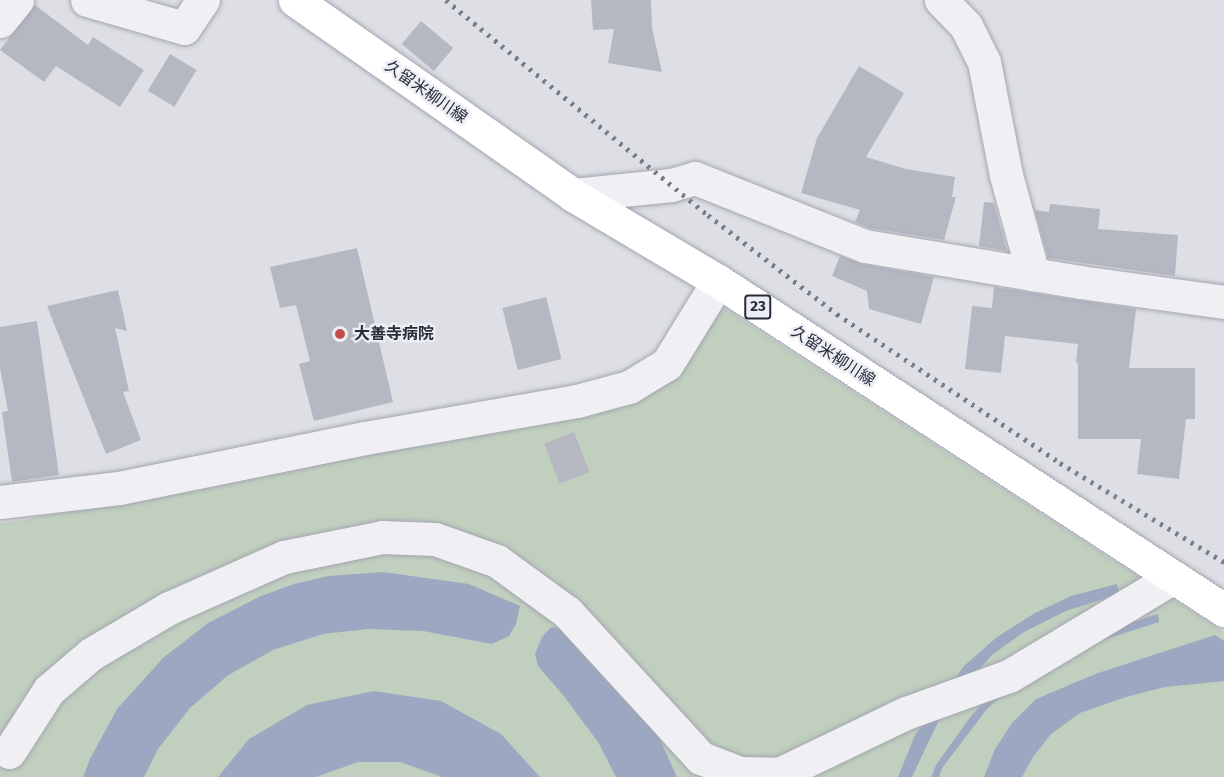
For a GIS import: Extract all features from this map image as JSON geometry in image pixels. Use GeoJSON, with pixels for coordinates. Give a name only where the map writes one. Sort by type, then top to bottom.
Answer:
{"type":"FeatureCollection","features":[{"type":"Feature","properties":{"kind":"main road","name":"久留米柳川線"},"geometry":{"type":"LineString","coordinates":[[295,0],[573,195],[718,281],[1224,610]]}},
{"type":"Feature","properties":{"kind":"street"},"geometry":{"type":"LineString","coordinates":[[0,21],[17,0]]}},
{"type":"Feature","properties":{"kind":"street"},"geometry":{"type":"LineString","coordinates":[[87,0],[184,28],[203,0]]}},
{"type":"Feature","properties":{"kind":"street"},"geometry":{"type":"LineString","coordinates":[[941,0],[966,26],[984,62],[1006,175],[1033,274]]}},
{"type":"Feature","properties":{"kind":"street"},"geometry":{"type":"LineString","coordinates":[[573,195],[671,185],[695,178],[865,246],[1224,302]]}},
{"type":"Feature","properties":{"kind":"street"},"geometry":{"type":"LineString","coordinates":[[0,502],[119,488],[365,438],[577,401],[629,387],[667,364],[718,281]]}},
{"type":"Feature","properties":{"kind":"street"},"geometry":{"type":"LineString","coordinates":[[9,752],[49,690],[91,654],[170,608],[284,557],[382,537],[435,539],[497,561],[567,612],[701,758],[740,773],[779,774],[906,713],[1009,676],[1174,578]]}},
{"type":"Feature","properties":{"kind":"green space"},"geometry":{"type":"Polygon","coordinates":[[[724,308],[1224,632],[1224,777],[0,777],[0,523],[24,520],[672,371],[691,335],[724,308]]]}},
{"type":"Feature","properties":{"kind":"water"},"geometry":{"type":"Polygon","coordinates":[[[383,572],[469,584],[520,606],[516,624],[509,636],[492,644],[423,631],[368,629],[323,634],[273,650],[227,676],[190,708],[158,749],[144,777],[83,777],[117,709],[163,658],[208,623],[261,596],[294,584],[328,576],[383,572]]]}},
{"type":"Feature","properties":{"kind":"water"},"geometry":{"type":"Polygon","coordinates":[[[1117,584],[1119,594],[1066,611],[1024,632],[992,655],[957,695],[938,722],[912,777],[898,777],[915,735],[964,666],[997,637],[1035,613],[1071,596],[1117,584]]]}},
{"type":"Feature","properties":{"kind":"water"},"geometry":{"type":"Polygon","coordinates":[[[1158,614],[1159,622],[1097,642],[1020,678],[987,709],[942,768],[939,777],[931,777],[936,765],[971,716],[994,691],[1101,632],[1158,614]]]}},
{"type":"Feature","properties":{"kind":"water"},"geometry":{"type":"Polygon","coordinates":[[[551,627],[559,628],[596,657],[630,695],[658,735],[677,777],[616,777],[598,742],[538,666],[535,654],[542,637],[551,627]]]}},
{"type":"Feature","properties":{"kind":"water"},"geometry":{"type":"Polygon","coordinates":[[[1215,635],[1224,641],[1224,681],[1165,687],[1126,697],[1080,713],[1051,734],[1033,757],[1022,777],[984,777],[995,749],[1012,723],[1036,699],[1098,673],[1215,635]]]}},
{"type":"Feature","properties":{"kind":"water"},"geometry":{"type":"Polygon","coordinates":[[[374,691],[441,701],[501,734],[540,777],[442,777],[400,762],[358,762],[316,777],[218,777],[249,739],[307,705],[374,691]]]}},
{"type":"Feature","properties":{"kind":"building"},"geometry":{"type":"Polygon","coordinates":[[[591,0],[651,0],[652,28],[662,72],[608,63],[614,29],[593,30],[591,0]]]}},
{"type":"Feature","properties":{"kind":"building"},"geometry":{"type":"Polygon","coordinates":[[[35,5],[88,45],[93,37],[144,70],[120,107],[56,66],[44,82],[0,50],[35,5]]]}},
{"type":"Feature","properties":{"kind":"building"},"geometry":{"type":"Polygon","coordinates":[[[421,21],[453,48],[434,71],[402,44],[421,21]]]}},
{"type":"Feature","properties":{"kind":"building"},"geometry":{"type":"Polygon","coordinates":[[[170,54],[197,70],[174,107],[148,91],[170,54]]]}},
{"type":"Feature","properties":{"kind":"building"},"geometry":{"type":"Polygon","coordinates":[[[859,66],[904,93],[866,157],[906,169],[955,177],[952,197],[956,197],[944,240],[870,228],[855,222],[860,210],[801,193],[817,138],[859,66]]]}},
{"type":"Feature","properties":{"kind":"building"},"geometry":{"type":"Polygon","coordinates":[[[984,202],[994,203],[1007,251],[979,246],[984,202]]]}},
{"type":"Feature","properties":{"kind":"building"},"geometry":{"type":"Polygon","coordinates":[[[1050,204],[1100,209],[1098,229],[1178,235],[1175,276],[1048,258],[1035,210],[1049,212],[1050,204]]]}},
{"type":"Feature","properties":{"kind":"building","name":"大善寺病院"},"geometry":{"type":"Polygon","coordinates":[[[357,248],[393,402],[314,421],[299,364],[310,361],[296,305],[280,308],[270,267],[357,248]]]}},
{"type":"Feature","properties":{"kind":"building"},"geometry":{"type":"Polygon","coordinates":[[[840,256],[862,264],[934,277],[921,324],[869,309],[867,291],[832,276],[840,256]]]}},
{"type":"Feature","properties":{"kind":"building"},"geometry":{"type":"Polygon","coordinates":[[[994,287],[1136,309],[1129,368],[1195,368],[1195,419],[1186,419],[1179,479],[1137,474],[1141,439],[1078,439],[1078,363],[1076,363],[1078,344],[1005,336],[1001,373],[965,369],[972,306],[992,308],[994,287]]]}},
{"type":"Feature","properties":{"kind":"building"},"geometry":{"type":"Polygon","coordinates":[[[118,290],[127,331],[115,328],[129,391],[123,392],[141,440],[106,454],[47,306],[118,290]]]}},
{"type":"Feature","properties":{"kind":"building"},"geometry":{"type":"Polygon","coordinates":[[[546,297],[561,359],[518,370],[502,308],[546,297]]]}},
{"type":"Feature","properties":{"kind":"building"},"geometry":{"type":"Polygon","coordinates":[[[37,321],[59,475],[12,482],[2,412],[8,411],[0,368],[0,327],[37,321]]]}},
{"type":"Feature","properties":{"kind":"building"},"geometry":{"type":"Polygon","coordinates":[[[574,432],[589,472],[560,484],[544,443],[574,432]]]}},
{"type":"Feature","properties":{"kind":"railway"},"geometry":{"type":"LineString","coordinates":[[446,0],[708,215],[837,314],[1060,463],[1224,562]]}},
{"type":"Feature","properties":{"kind":"place","name":"大善寺病院"},"geometry":{"type":"Point","coordinates":[340,334]}}]}
